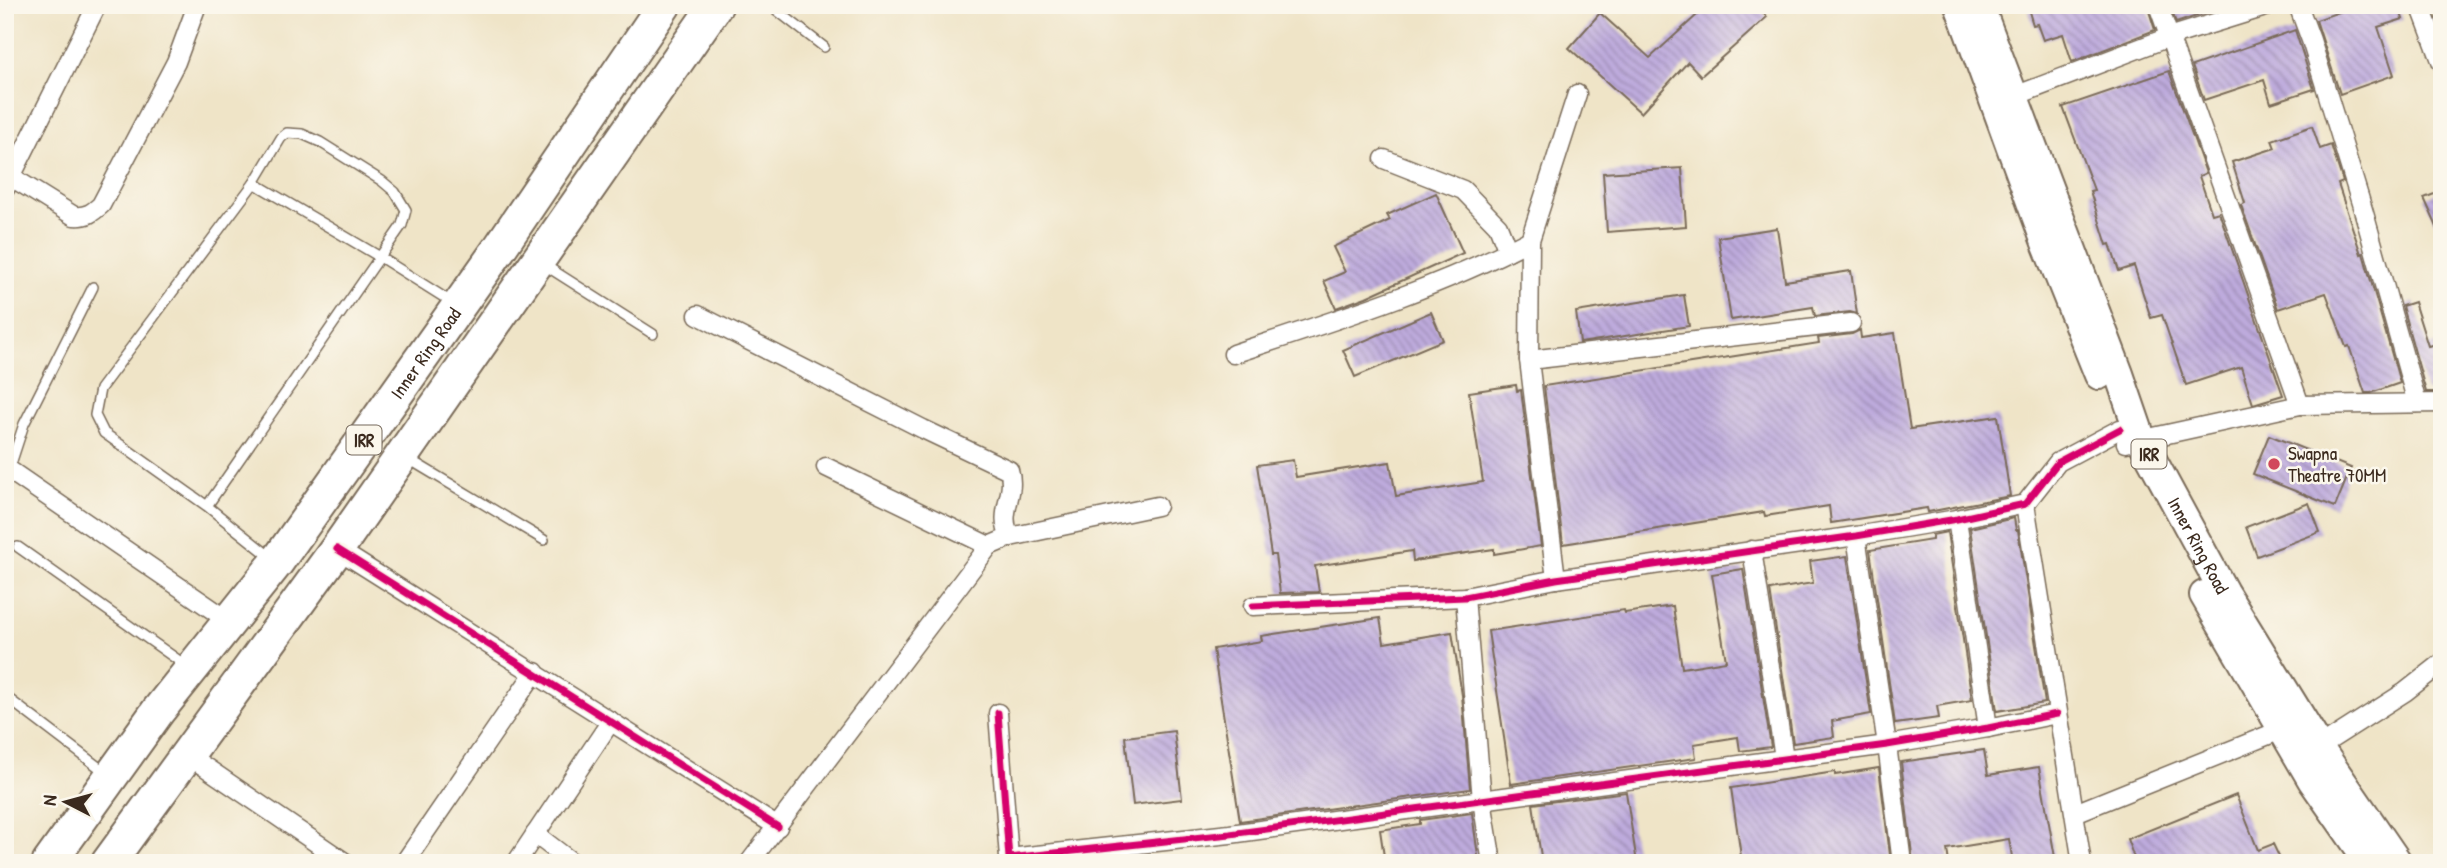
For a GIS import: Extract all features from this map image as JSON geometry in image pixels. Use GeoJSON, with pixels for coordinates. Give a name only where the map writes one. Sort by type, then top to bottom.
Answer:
{"type":"FeatureCollection","features":[{"type":"Feature","properties":{"kind":"highway","name":"Inner Ring Road"},"geometry":{"type":"LineString","coordinates":[[49,863],[158,711],[277,562],[458,307],[664,5]]}},
{"type":"Feature","properties":{"kind":"highway","name":"Inner Ring Road"},"geometry":{"type":"LineString","coordinates":[[108,863],[337,549],[716,5]]}},
{"type":"Feature","properties":{"kind":"main road","name":"Inner Ring Road"},"geometry":{"type":"LineString","coordinates":[[1959,5],[2046,243],[2177,548],[2281,730],[2370,863]]}},
{"type":"Feature","properties":{"kind":"main road","name":"Inner Ring Road"},"geometry":{"type":"LineString","coordinates":[[1979,5],[2119,374],[2129,438],[2319,747],[2398,863]]}},
{"type":"Feature","properties":{"kind":"street"},"geometry":{"type":"LineString","coordinates":[[97,5],[7,179],[74,216],[83,217],[101,205],[176,62],[197,5]]}},
{"type":"Feature","properties":{"kind":"street"},"geometry":{"type":"LineString","coordinates":[[2158,5],[2300,405]]}},
{"type":"Feature","properties":{"kind":"street"},"geometry":{"type":"LineString","coordinates":[[2012,97],[2169,37],[2272,5]]}},
{"type":"Feature","properties":{"kind":"street"},"geometry":{"type":"LineString","coordinates":[[2298,5],[2364,213],[2417,403]]}},
{"type":"Feature","properties":{"kind":"street"},"geometry":{"type":"LineString","coordinates":[[2420,5],[2442,63]]}},
{"type":"Feature","properties":{"kind":"street"},"geometry":{"type":"LineString","coordinates":[[1556,579],[1530,360],[1530,240],[1577,94]]}},
{"type":"Feature","properties":{"kind":"street"},"geometry":{"type":"LineString","coordinates":[[1384,159],[1463,190],[1498,226],[1508,251]]}},
{"type":"Feature","properties":{"kind":"street"},"geometry":{"type":"LineString","coordinates":[[1233,354],[1380,305],[1530,240]]}},
{"type":"Feature","properties":{"kind":"street"},"geometry":{"type":"LineString","coordinates":[[698,315],[1009,470],[1013,480],[1004,515],[1004,526],[1010,537]]}},
{"type":"Feature","properties":{"kind":"street"},"geometry":{"type":"LineString","coordinates":[[1530,360],[1851,323]]}},
{"type":"Feature","properties":{"kind":"street"},"geometry":{"type":"LineString","coordinates":[[1253,606],[1465,597],[1556,579],[1957,519],[2025,504],[2058,462],[2129,438],[2300,405],[2442,402]]}},
{"type":"Feature","properties":{"kind":"street"},"geometry":{"type":"LineString","coordinates":[[826,467],[989,546]]}},
{"type":"Feature","properties":{"kind":"street"},"geometry":{"type":"LineString","coordinates":[[7,472],[229,621]]}},
{"type":"Feature","properties":{"kind":"street"},"geometry":{"type":"LineString","coordinates":[[2025,504],[2082,863]]}},
{"type":"Feature","properties":{"kind":"street"},"geometry":{"type":"LineString","coordinates":[[749,863],[989,546],[1010,537],[1157,506]]}},
{"type":"Feature","properties":{"kind":"street"},"geometry":{"type":"LineString","coordinates":[[1957,519],[1988,729]]}},
{"type":"Feature","properties":{"kind":"street"},"geometry":{"type":"LineString","coordinates":[[1856,536],[1902,863]]}},
{"type":"Feature","properties":{"kind":"street"},"geometry":{"type":"LineString","coordinates":[[337,549],[778,827]]}},
{"type":"Feature","properties":{"kind":"street"},"geometry":{"type":"LineString","coordinates":[[1752,550],[1784,758]]}},
{"type":"Feature","properties":{"kind":"street"},"geometry":{"type":"LineString","coordinates":[[1465,597],[1482,800],[1492,863]]}},
{"type":"Feature","properties":{"kind":"street"},"geometry":{"type":"LineString","coordinates":[[2319,747],[2405,692],[2442,663]]}},
{"type":"Feature","properties":{"kind":"street"},"geometry":{"type":"LineString","coordinates":[[404,863],[535,672]]}},
{"type":"Feature","properties":{"kind":"street"},"geometry":{"type":"LineString","coordinates":[[998,713],[1009,858],[1230,834],[1887,745],[1988,729],[2057,714]]}},
{"type":"Feature","properties":{"kind":"street"},"geometry":{"type":"LineString","coordinates":[[516,863],[611,722]]}},
{"type":"Feature","properties":{"kind":"street"},"geometry":{"type":"LineString","coordinates":[[2075,813],[2281,730]]}},
{"type":"Feature","properties":{"kind":"street"},"geometry":{"type":"LineString","coordinates":[[187,754],[346,863]]}},
{"type":"Feature","properties":{"kind":"street"},"geometry":{"type":"LineString","coordinates":[[535,834],[573,863]]}},
{"type":"Feature","properties":{"kind":"lane"},"geometry":{"type":"LineString","coordinates":[[770,5],[824,47]]}},
{"type":"Feature","properties":{"kind":"lane"},"geometry":{"type":"LineString","coordinates":[[207,506],[402,225],[406,210],[395,192],[382,181],[320,142],[302,134],[287,133],[281,138],[254,183],[100,389],[95,415],[104,433],[207,506],[277,562]]}},
{"type":"Feature","properties":{"kind":"lane"},"geometry":{"type":"LineString","coordinates":[[254,183],[380,257],[458,307]]}},
{"type":"Feature","properties":{"kind":"lane"},"geometry":{"type":"LineString","coordinates":[[538,261],[653,334]]}},
{"type":"Feature","properties":{"kind":"lane"},"geometry":{"type":"LineString","coordinates":[[7,472],[24,424],[93,287]]}},
{"type":"Feature","properties":{"kind":"lane"},"geometry":{"type":"LineString","coordinates":[[403,455],[544,540]]}},
{"type":"Feature","properties":{"kind":"lane"},"geometry":{"type":"LineString","coordinates":[[18,547],[192,670]]}},
{"type":"Feature","properties":{"kind":"lane"},"geometry":{"type":"LineString","coordinates":[[5,696],[112,777]]}},
{"type":"Feature","properties":{"kind":"building"},"geometry":{"type":"Polygon","coordinates":[[[1708,5],[1756,5],[1767,17],[1701,76],[1688,62],[1641,113],[1569,48],[1600,13],[1650,58],[1708,5]]]}},
{"type":"Feature","properties":{"kind":"building"},"geometry":{"type":"Polygon","coordinates":[[[2027,5],[2147,5],[2155,30],[2072,62],[2063,34],[2043,40],[2037,24],[2033,25],[2027,5]]]}},
{"type":"Feature","properties":{"kind":"building"},"geometry":{"type":"Polygon","coordinates":[[[2170,5],[2219,5],[2220,8],[2176,23],[2170,5]]]}},
{"type":"Feature","properties":{"kind":"building"},"geometry":{"type":"Polygon","coordinates":[[[2359,5],[2398,5],[2403,19],[2378,27],[2394,75],[2340,94],[2316,20],[2359,5]]]}},
{"type":"Feature","properties":{"kind":"building"},"geometry":{"type":"Polygon","coordinates":[[[2295,30],[2314,89],[2271,103],[2264,80],[2204,100],[2192,66],[2295,30]]]}},
{"type":"Feature","properties":{"kind":"building"},"geometry":{"type":"Polygon","coordinates":[[[2169,71],[2206,173],[2199,176],[2212,214],[2219,212],[2283,395],[2253,404],[2241,367],[2186,385],[2162,315],[2151,318],[2134,266],[2119,271],[2110,244],[2107,245],[2090,191],[2094,190],[2063,107],[2169,71]]]}},
{"type":"Feature","properties":{"kind":"building"},"geometry":{"type":"Polygon","coordinates":[[[2312,126],[2320,149],[2331,145],[2343,182],[2338,184],[2361,254],[2363,253],[2400,383],[2371,393],[2365,393],[2349,346],[2346,347],[2326,293],[2278,309],[2241,205],[2245,203],[2232,162],[2275,148],[2272,140],[2312,126]]]}},
{"type":"Feature","properties":{"kind":"building"},"geometry":{"type":"Polygon","coordinates":[[[1682,168],[1686,226],[1607,232],[1603,173],[1682,168]]]}},
{"type":"Feature","properties":{"kind":"building"},"geometry":{"type":"Polygon","coordinates":[[[2442,191],[2442,238],[2424,198],[2442,191]]]}},
{"type":"Feature","properties":{"kind":"building"},"geometry":{"type":"Polygon","coordinates":[[[1436,193],[1463,253],[1336,308],[1324,281],[1345,272],[1333,247],[1390,220],[1387,215],[1436,193]]]}},
{"type":"Feature","properties":{"kind":"building"},"geometry":{"type":"Polygon","coordinates":[[[1777,228],[1785,281],[1851,271],[1857,314],[1850,312],[1815,316],[1813,307],[1731,320],[1718,237],[1777,228]]]}},
{"type":"Feature","properties":{"kind":"building"},"geometry":{"type":"Polygon","coordinates":[[[1684,295],[1689,326],[1580,343],[1576,312],[1684,295]]]}},
{"type":"Feature","properties":{"kind":"building"},"geometry":{"type":"Polygon","coordinates":[[[2414,302],[2428,346],[2442,343],[2442,392],[2426,392],[2402,306],[2414,302]]]}},
{"type":"Feature","properties":{"kind":"building"},"geometry":{"type":"Polygon","coordinates":[[[1431,312],[1443,340],[1355,377],[1343,350],[1431,312]]]}},
{"type":"Feature","properties":{"kind":"building"},"geometry":{"type":"Polygon","coordinates":[[[1860,330],[1861,338],[1895,333],[1910,429],[1998,416],[2010,496],[1928,512],[1927,508],[1831,523],[1829,506],[1765,516],[1764,512],[1563,544],[1544,386],[1819,343],[1818,338],[1852,334],[1860,330]]]}},
{"type":"Feature","properties":{"kind":"building"},"geometry":{"type":"Polygon","coordinates":[[[1516,385],[1517,391],[1521,390],[1541,546],[1494,554],[1494,549],[1413,561],[1412,551],[1315,566],[1319,592],[1280,593],[1275,555],[1271,555],[1257,465],[1293,460],[1296,477],[1390,462],[1396,496],[1483,482],[1469,392],[1516,385]]]}},
{"type":"Feature","properties":{"kind":"building"},"geometry":{"type":"Polygon","coordinates":[[[2269,435],[2351,468],[2335,507],[2253,474],[2269,435]]]}},
{"type":"Feature","properties":{"kind":"building"},"geometry":{"type":"Polygon","coordinates":[[[2309,503],[2320,532],[2257,556],[2246,527],[2309,503]]]}},
{"type":"Feature","properties":{"kind":"building"},"geometry":{"type":"Polygon","coordinates":[[[2014,518],[2045,703],[1997,711],[1970,528],[2014,518]]]}},
{"type":"Feature","properties":{"kind":"building"},"geometry":{"type":"Polygon","coordinates":[[[1947,532],[1972,700],[1937,706],[1939,718],[1895,724],[1870,550],[1932,540],[1932,535],[1947,532]]]}},
{"type":"Feature","properties":{"kind":"building"},"geometry":{"type":"Polygon","coordinates":[[[1847,556],[1871,714],[1832,721],[1834,737],[1793,743],[1770,590],[1813,583],[1810,561],[1847,556]]]}},
{"type":"Feature","properties":{"kind":"building"},"geometry":{"type":"Polygon","coordinates":[[[1743,569],[1771,747],[1740,751],[1738,737],[1694,744],[1696,758],[1511,784],[1488,631],[1624,610],[1625,613],[1673,606],[1682,668],[1726,661],[1712,574],[1743,569]]]}},
{"type":"Feature","properties":{"kind":"building"},"geometry":{"type":"Polygon","coordinates":[[[1380,618],[1384,643],[1452,632],[1462,695],[1470,789],[1240,821],[1213,649],[1262,641],[1261,636],[1380,618]]]}},
{"type":"Feature","properties":{"kind":"building"},"geometry":{"type":"Polygon","coordinates":[[[1174,731],[1182,799],[1133,805],[1125,737],[1174,731]]]}},
{"type":"Feature","properties":{"kind":"building"},"geometry":{"type":"Polygon","coordinates":[[[1984,750],[1988,775],[2039,767],[2056,863],[2013,863],[2009,839],[1947,849],[1949,863],[1913,863],[1901,762],[1984,750]]]}},
{"type":"Feature","properties":{"kind":"building"},"geometry":{"type":"Polygon","coordinates":[[[1879,768],[1891,863],[1742,863],[1731,788],[1879,768]]]}},
{"type":"Feature","properties":{"kind":"building"},"geometry":{"type":"Polygon","coordinates":[[[1626,792],[1637,863],[1542,863],[1533,804],[1626,792]]]}},
{"type":"Feature","properties":{"kind":"building"},"geometry":{"type":"Polygon","coordinates":[[[2236,795],[2258,850],[2273,844],[2282,863],[2136,863],[2127,839],[2236,795]]]}},
{"type":"Feature","properties":{"kind":"building"},"geometry":{"type":"Polygon","coordinates":[[[1472,813],[1479,863],[1385,863],[1380,830],[1420,824],[1420,820],[1472,813]]]}},
{"type":"Feature","properties":{"kind":"cycle path"},"geometry":{"type":"LineString","coordinates":[[1253,606],[1465,597],[1556,579],[1957,519],[2025,504],[2058,462],[2120,429]]}},
{"type":"Feature","properties":{"kind":"cycle path"},"geometry":{"type":"LineString","coordinates":[[337,549],[778,827]]}},
{"type":"Feature","properties":{"kind":"cycle path"},"geometry":{"type":"LineString","coordinates":[[998,713],[1009,858],[1230,834],[1887,745],[2057,714]]}},
{"type":"Feature","properties":{"kind":"place","name":"Swapna Theatre 70MM"},"geometry":{"type":"Point","coordinates":[2274,464]}}]}
